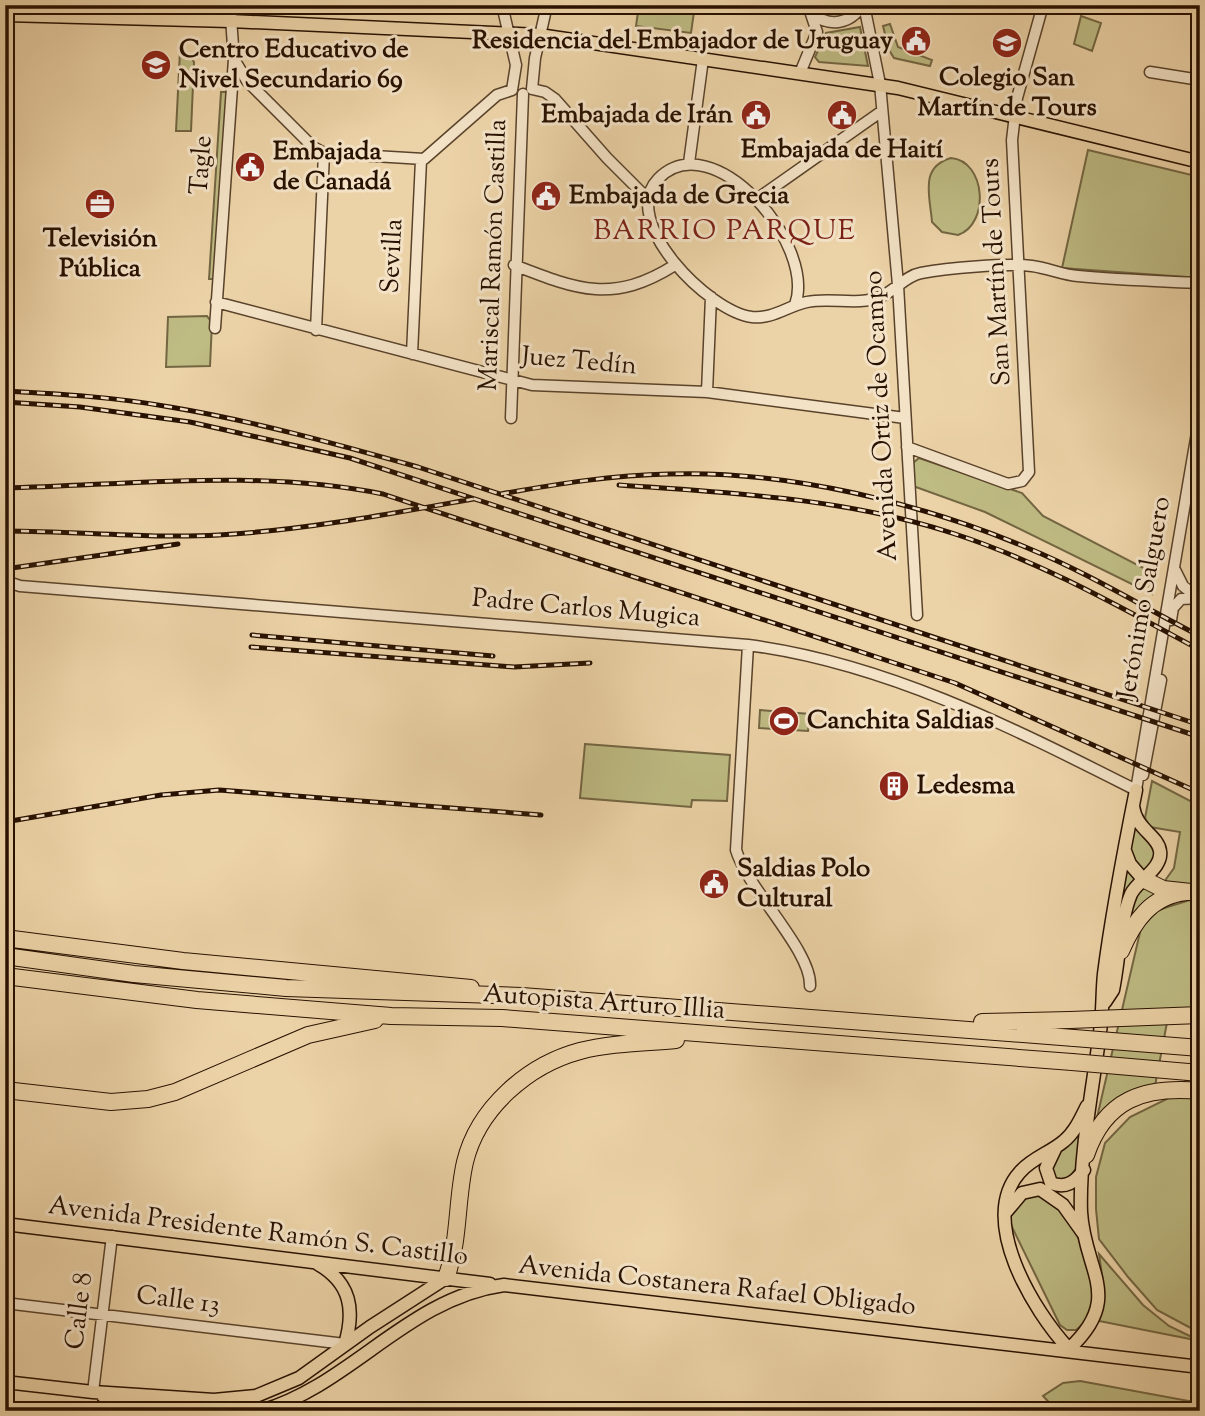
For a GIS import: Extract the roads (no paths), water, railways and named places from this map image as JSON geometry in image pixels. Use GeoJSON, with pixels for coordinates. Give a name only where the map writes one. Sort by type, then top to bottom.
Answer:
{"type":"FeatureCollection","features":[{"type":"Feature","properties":{"kind":"highway"},"geometry":{"type":"LineString","coordinates":[[1143,879],[1163,889],[1193,892]]}},
{"type":"Feature","properties":{"kind":"highway"},"geometry":{"type":"LineString","coordinates":[[1121,951],[1144,911],[1165,897],[1193,892]]}},
{"type":"Feature","properties":{"kind":"highway"},"geometry":{"type":"LineString","coordinates":[[5,938],[183,961],[440,983],[522,996]]}},
{"type":"Feature","properties":{"kind":"highway","name":"Autopista Arturo Illia"},"geometry":{"type":"LineString","coordinates":[[5,956],[134,974],[286,988],[522,996],[1200,1048]]}},
{"type":"Feature","properties":{"kind":"highway","name":"Autopista Arturo Illia"},"geometry":{"type":"LineString","coordinates":[[5,976],[197,1000],[391,1016],[502,1018],[1200,1073]]}},
{"type":"Feature","properties":{"kind":"highway"},"geometry":{"type":"LineString","coordinates":[[892,1024],[1200,1015]]}},
{"type":"Feature","properties":{"kind":"highway"},"geometry":{"type":"LineString","coordinates":[[5,1090],[111,1102],[148,1099],[175,1092],[308,1035],[391,1016]]}},
{"type":"Feature","properties":{"kind":"highway"},"geometry":{"type":"LineString","coordinates":[[446,1278],[454,1256],[463,1171],[470,1147],[485,1119],[513,1087],[549,1063],[580,1051],[717,1035]]}},
{"type":"Feature","properties":{"kind":"highway"},"geometry":{"type":"LineString","coordinates":[[1085,1163],[1097,1129],[1114,1109],[1138,1096],[1161,1091],[1200,1091]]}},
{"type":"Feature","properties":{"kind":"main road"},"geometry":{"type":"LineString","coordinates":[[5,15],[230,21],[539,35],[880,84],[1200,162]]}},
{"type":"Feature","properties":{"kind":"main road","name":"Jerónimo Salguero"},"geometry":{"type":"LineString","coordinates":[[1091,1097],[1075,1129],[1014,1178],[1004,1199],[1004,1227],[1010,1249],[1045,1320],[1069,1349],[1092,1326],[1098,1305],[1098,1282],[1083,1233],[1085,1163],[1091,1097],[1105,1002],[1102,988],[1136,790]]}},
{"type":"Feature","properties":{"kind":"main road","name":"Jerónimo Salguero"},"geometry":{"type":"LineString","coordinates":[[1105,1002],[1113,989],[1130,897],[1160,858],[1159,847],[1138,823],[1133,804]]}},
{"type":"Feature","properties":{"kind":"main road"},"geometry":{"type":"LineString","coordinates":[[1143,879],[1130,864],[1125,851],[1131,843],[1149,836]]}},
{"type":"Feature","properties":{"kind":"main road"},"geometry":{"type":"LineString","coordinates":[[1057,1146],[1045,1168],[1051,1183],[1060,1186],[1070,1184],[1085,1163]]}},
{"type":"Feature","properties":{"kind":"main road"},"geometry":{"type":"LineString","coordinates":[[1004,1227],[1006,1212],[1013,1199],[1026,1191],[1040,1189],[1063,1205],[1083,1233]]}},
{"type":"Feature","properties":{"kind":"main road","name":"Avenida Presidente Ramón S. Castillo"},"geometry":{"type":"LineString","coordinates":[[5,1224],[504,1286]]}},
{"type":"Feature","properties":{"kind":"main road"},"geometry":{"type":"LineString","coordinates":[[314,1261],[336,1278],[350,1303],[352,1317],[345,1344]]}},
{"type":"Feature","properties":{"kind":"main road"},"geometry":{"type":"LineString","coordinates":[[5,1382],[93,1392],[214,1400],[242,1398],[273,1391],[291,1382],[446,1278]]}},
{"type":"Feature","properties":{"kind":"main road","name":"Avenida Costanera Rafael Obligado"},"geometry":{"type":"LineString","coordinates":[[261,1411],[294,1398],[444,1302],[480,1289],[504,1286],[1069,1349],[1200,1367]]}},
{"type":"Feature","properties":{"kind":"main road"},"geometry":{"type":"LineString","coordinates":[[93,1392],[114,1401],[179,1411]]}},
{"type":"Feature","properties":{"kind":"street","name":"Tagle"},"geometry":{"type":"LineString","coordinates":[[215,328],[233,59],[230,5]]}},
{"type":"Feature","properties":{"kind":"street","name":"Mariscal Ramón Castilla"},"geometry":{"type":"LineString","coordinates":[[502,5],[522,91]]}},
{"type":"Feature","properties":{"kind":"street","name":"Mariscal Ramón Castilla"},"geometry":{"type":"LineString","coordinates":[[511,418],[514,265],[522,91],[547,5]]}},
{"type":"Feature","properties":{"kind":"street"},"geometry":{"type":"LineString","coordinates":[[810,9],[822,20],[840,22],[852,18],[863,5]]}},
{"type":"Feature","properties":{"kind":"street","name":"Avenida Ortiz de Ocampo"},"geometry":{"type":"LineString","coordinates":[[863,5],[880,84],[898,285],[917,615]]}},
{"type":"Feature","properties":{"kind":"street","name":"San Martín de Tours"},"geometry":{"type":"LineString","coordinates":[[907,447],[1009,484],[1022,481],[1029,469],[1014,116],[1043,5]]}},
{"type":"Feature","properties":{"kind":"street"},"geometry":{"type":"LineString","coordinates":[[800,73],[816,40],[810,9]]}},
{"type":"Feature","properties":{"kind":"street"},"geometry":{"type":"LineString","coordinates":[[233,59],[247,81],[313,147],[324,153],[421,160],[434,153],[497,95],[522,91],[545,92],[558,101],[646,198],[654,228],[675,265],[711,297],[739,314],[756,317],[776,315],[795,305],[815,301],[870,300],[922,273],[1020,266],[1083,276],[1200,283]]}},
{"type":"Feature","properties":{"kind":"street"},"geometry":{"type":"LineString","coordinates":[[689,163],[703,59]]}},
{"type":"Feature","properties":{"kind":"street"},"geometry":{"type":"LineString","coordinates":[[1150,72],[1200,80]]}},
{"type":"Feature","properties":{"kind":"street"},"geometry":{"type":"LineString","coordinates":[[757,198],[882,111]]}},
{"type":"Feature","properties":{"kind":"street"},"geometry":{"type":"LineString","coordinates":[[316,330],[324,153]]}},
{"type":"Feature","properties":{"kind":"street","name":"Sevilla"},"geometry":{"type":"LineString","coordinates":[[412,354],[421,160]]}},
{"type":"Feature","properties":{"kind":"street"},"geometry":{"type":"LineString","coordinates":[[646,198],[665,173],[689,163],[731,180],[757,198],[780,232],[797,265],[800,284],[795,305]]}},
{"type":"Feature","properties":{"kind":"street"},"geometry":{"type":"LineString","coordinates":[[514,265],[579,289],[597,291],[633,286],[675,265]]}},
{"type":"Feature","properties":{"kind":"street"},"geometry":{"type":"LineString","coordinates":[[707,392],[711,297]]}},
{"type":"Feature","properties":{"kind":"street","name":"Juez Tedín"},"geometry":{"type":"LineString","coordinates":[[216,302],[512,380],[561,389],[707,392],[905,418]]}},
{"type":"Feature","properties":{"kind":"street","name":"Jerónimo Salguero"},"geometry":{"type":"LineString","coordinates":[[1136,790],[1142,740],[1175,570],[1200,415]]}},
{"type":"Feature","properties":{"kind":"street"},"geometry":{"type":"LineString","coordinates":[[1175,570],[1184,586],[1200,598]]}},
{"type":"Feature","properties":{"kind":"street","name":"Padre Carlos Mugica"},"geometry":{"type":"LineString","coordinates":[[5,581],[20,586],[748,645],[813,656],[915,688],[1023,734],[1136,790]]}},
{"type":"Feature","properties":{"kind":"street","name":"Jerónimo Salguero"},"geometry":{"type":"LineString","coordinates":[[1136,790],[1145,766],[1173,608],[1187,597],[1200,598]]}},
{"type":"Feature","properties":{"kind":"street"},"geometry":{"type":"LineString","coordinates":[[748,645],[736,850],[747,874],[806,967],[810,986]]}},
{"type":"Feature","properties":{"kind":"street","name":"Calle 8"},"geometry":{"type":"LineString","coordinates":[[93,1392],[112,1236]]}},
{"type":"Feature","properties":{"kind":"street","name":"Calle 13"},"geometry":{"type":"LineString","coordinates":[[5,1303],[345,1344]]}},
{"type":"Feature","properties":{"kind":"railway"},"geometry":{"type":"LineString","coordinates":[[5,391],[108,398],[170,407],[264,426],[387,458],[1200,725]]}},
{"type":"Feature","properties":{"kind":"railway"},"geometry":{"type":"LineString","coordinates":[[5,402],[80,407],[190,422],[350,458],[1200,737]]}},
{"type":"Feature","properties":{"kind":"railway"},"geometry":{"type":"LineString","coordinates":[[501,494],[606,478],[669,474],[760,478],[853,493],[945,517],[1052,558],[1200,636]]}},
{"type":"Feature","properties":{"kind":"railway"},"geometry":{"type":"LineString","coordinates":[[5,488],[242,480],[336,486],[383,494],[955,683],[1200,793]]}},
{"type":"Feature","properties":{"kind":"railway"},"geometry":{"type":"LineString","coordinates":[[619,485],[789,499],[872,512],[914,522],[987,545],[1018,558],[1110,602],[1200,650]]}},
{"type":"Feature","properties":{"kind":"railway"},"geometry":{"type":"LineString","coordinates":[[5,531],[166,536],[251,533],[378,516],[473,499]]}},
{"type":"Feature","properties":{"kind":"railway"},"geometry":{"type":"LineString","coordinates":[[5,569],[178,544]]}},
{"type":"Feature","properties":{"kind":"railway"},"geometry":{"type":"LineString","coordinates":[[252,635],[493,656]]}},
{"type":"Feature","properties":{"kind":"railway"},"geometry":{"type":"LineString","coordinates":[[251,647],[514,667],[590,663]]}},
{"type":"Feature","properties":{"kind":"railway"},"geometry":{"type":"LineString","coordinates":[[5,822],[161,795],[219,790],[541,815]]}},
{"type":"Feature","properties":{"kind":"place","name":"Residencia del Embajador de Uruguay"},"geometry":{"type":"Point","coordinates":[916,41]}},
{"type":"Feature","properties":{"kind":"place","name":"Colegio San Martín de Tours"},"geometry":{"type":"Point","coordinates":[1007,43]}},
{"type":"Feature","properties":{"kind":"place","name":"Centro Educativo de Nivel Secundario 69"},"geometry":{"type":"Point","coordinates":[156,65]}},
{"type":"Feature","properties":{"kind":"place","name":"Embajada de Irán"},"geometry":{"type":"Point","coordinates":[756,115]}},
{"type":"Feature","properties":{"kind":"place","name":"Embajada de Haití"},"geometry":{"type":"Point","coordinates":[842,115]}},
{"type":"Feature","properties":{"kind":"place","name":"Embajada de Canadá"},"geometry":{"type":"Point","coordinates":[250,167]}},
{"type":"Feature","properties":{"kind":"place","name":"Embajada de Grecia"},"geometry":{"type":"Point","coordinates":[546,196]}},
{"type":"Feature","properties":{"kind":"place","name":"Televisión Pública"},"geometry":{"type":"Point","coordinates":[100,204]}},
{"type":"Feature","properties":{"kind":"place","name":"Canchita Saldias"},"geometry":{"type":"Point","coordinates":[784,721]}},
{"type":"Feature","properties":{"kind":"place","name":"Ledesma"},"geometry":{"type":"Point","coordinates":[894,786]}},
{"type":"Feature","properties":{"kind":"place","name":"Saldias Polo Cultural"},"geometry":{"type":"Point","coordinates":[714,884]}},
{"type":"Feature","properties":{"kind":"district","name":"BARRIO PARQUE"},"geometry":{"type":"Point","coordinates":[725,232]}}]}
